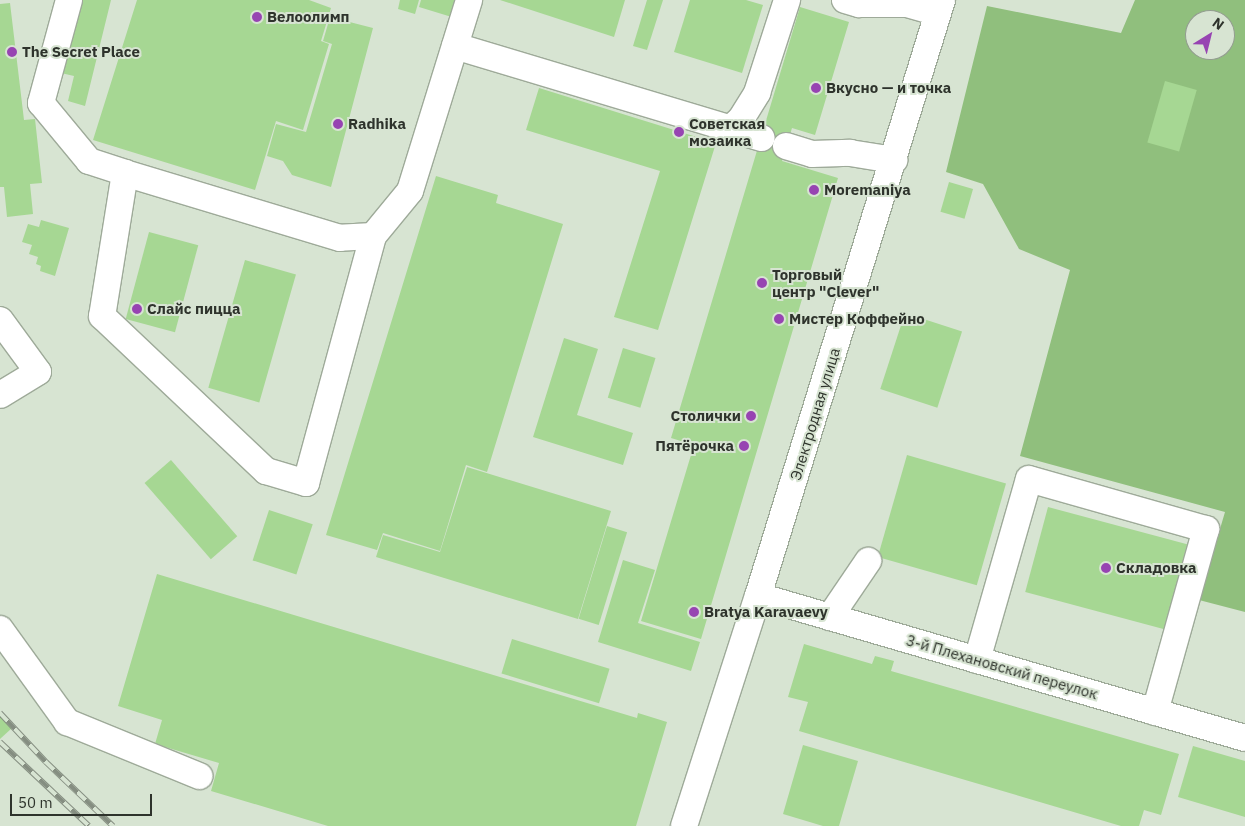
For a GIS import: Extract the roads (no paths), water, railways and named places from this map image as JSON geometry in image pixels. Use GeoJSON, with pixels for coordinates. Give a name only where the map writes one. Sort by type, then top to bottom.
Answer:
{"type":"FeatureCollection","features":[{"type":"Feature","properties":{"kind":"street"},"geometry":{"type":"LineString","coordinates":[[69,0],[41,103],[89,161],[340,238],[374,236]]}},
{"type":"Feature","properties":{"kind":"street"},"geometry":{"type":"LineString","coordinates":[[125,173],[102,316],[266,471],[306,483],[374,236],[410,191],[469,0]]}},
{"type":"Feature","properties":{"kind":"street"},"geometry":{"type":"LineString","coordinates":[[730,129],[741,119],[757,93],[787,0]]}},
{"type":"Feature","properties":{"kind":"street"},"geometry":{"type":"LineString","coordinates":[[845,0],[859,4],[907,4],[940,7]]}},
{"type":"Feature","properties":{"kind":"street","name":"Электродная улица"},"geometry":{"type":"LineString","coordinates":[[684,826],[758,596],[940,7]]}},
{"type":"Feature","properties":{"kind":"street"},"geometry":{"type":"LineString","coordinates":[[454,46],[761,138]]}},
{"type":"Feature","properties":{"kind":"street"},"geometry":{"type":"LineString","coordinates":[[786,146],[812,154],[850,153],[894,160]]}},
{"type":"Feature","properties":{"kind":"street"},"geometry":{"type":"LineString","coordinates":[[0,320],[38,372],[0,395]]}},
{"type":"Feature","properties":{"kind":"street"},"geometry":{"type":"LineString","coordinates":[[977,660],[1029,479],[1206,529],[1155,712]]}},
{"type":"Feature","properties":{"kind":"street"},"geometry":{"type":"LineString","coordinates":[[830,618],[868,560]]}},
{"type":"Feature","properties":{"kind":"street","name":"3-й Плехановский переулок"},"geometry":{"type":"LineString","coordinates":[[758,596],[1245,738]]}},
{"type":"Feature","properties":{"kind":"street"},"geometry":{"type":"LineString","coordinates":[[0,629],[67,722],[199,776]]}},
{"type":"Feature","properties":{"kind":"railway"},"geometry":{"type":"LineString","coordinates":[[0,713],[46,762],[113,826]]}},
{"type":"Feature","properties":{"kind":"railway"},"geometry":{"type":"LineString","coordinates":[[0,742],[89,826]]}},
{"type":"Feature","properties":{"kind":"place","name":"Велоолимп"},"geometry":{"type":"Point","coordinates":[257,17]}},
{"type":"Feature","properties":{"kind":"place","name":"The Secret Place"},"geometry":{"type":"Point","coordinates":[12,52]}},
{"type":"Feature","properties":{"kind":"place","name":"Вкусно — и точка"},"geometry":{"type":"Point","coordinates":[816,88]}},
{"type":"Feature","properties":{"kind":"place","name":"Radhika"},"geometry":{"type":"Point","coordinates":[338,124]}},
{"type":"Feature","properties":{"kind":"place","name":"Советская мозаика"},"geometry":{"type":"Point","coordinates":[679,132]}},
{"type":"Feature","properties":{"kind":"place","name":"Moremaniya"},"geometry":{"type":"Point","coordinates":[814,190]}},
{"type":"Feature","properties":{"kind":"place","name":"Торговый центр \"Clever\""},"geometry":{"type":"Point","coordinates":[762,283]}},
{"type":"Feature","properties":{"kind":"place","name":"Слайс пицца"},"geometry":{"type":"Point","coordinates":[137,309]}},
{"type":"Feature","properties":{"kind":"place","name":"Мистер Коффейно"},"geometry":{"type":"Point","coordinates":[779,319]}},
{"type":"Feature","properties":{"kind":"place","name":"Столички"},"geometry":{"type":"Point","coordinates":[751,416]}},
{"type":"Feature","properties":{"kind":"place","name":"Пятёрочка"},"geometry":{"type":"Point","coordinates":[744,446]}},
{"type":"Feature","properties":{"kind":"place","name":"Складовка"},"geometry":{"type":"Point","coordinates":[1106,568]}},
{"type":"Feature","properties":{"kind":"place","name":"Bratya Karavaevy"},"geometry":{"type":"Point","coordinates":[694,612]}}]}
